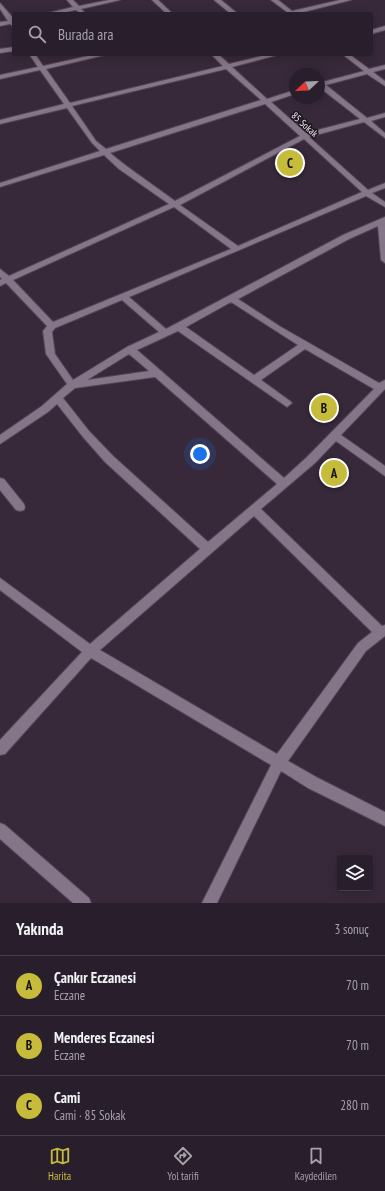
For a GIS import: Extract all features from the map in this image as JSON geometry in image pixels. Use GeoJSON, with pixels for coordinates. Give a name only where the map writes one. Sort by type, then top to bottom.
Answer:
{"type":"FeatureCollection","features":[{"type":"Feature","properties":{"kind":"street"},"geometry":{"type":"LineString","coordinates":[[70,0],[80,12]]}},
{"type":"Feature","properties":{"kind":"street"},"geometry":{"type":"LineString","coordinates":[[57,12],[117,0]]}},
{"type":"Feature","properties":{"kind":"street"},"geometry":{"type":"LineString","coordinates":[[155,0],[168,12]]}},
{"type":"Feature","properties":{"kind":"street"},"geometry":{"type":"LineString","coordinates":[[217,0],[232,12]]}},
{"type":"Feature","properties":{"kind":"street"},"geometry":{"type":"LineString","coordinates":[[274,0],[291,12]]}},
{"type":"Feature","properties":{"kind":"street"},"geometry":{"type":"LineString","coordinates":[[296,12],[348,0]]}},
{"type":"Feature","properties":{"kind":"street"},"geometry":{"type":"LineString","coordinates":[[0,5],[12,21]]}},
{"type":"Feature","properties":{"kind":"street"},"geometry":{"type":"LineString","coordinates":[[0,24],[12,22]]}},
{"type":"Feature","properties":{"kind":"street"},"geometry":{"type":"LineString","coordinates":[[373,31],[385,28]]}},
{"type":"Feature","properties":{"kind":"street"},"geometry":{"type":"LineString","coordinates":[[0,51],[12,49]]}},
{"type":"Feature","properties":{"kind":"street"},"geometry":{"type":"LineString","coordinates":[[33,56],[94,142],[122,167],[237,249]]}},
{"type":"Feature","properties":{"kind":"street"},"geometry":{"type":"LineString","coordinates":[[0,77],[97,56]]}},
{"type":"Feature","properties":{"kind":"street","name":"85 Sokak"},"geometry":{"type":"LineString","coordinates":[[216,56],[367,193],[385,205]]}},
{"type":"Feature","properties":{"kind":"street"},"geometry":{"type":"LineString","coordinates":[[0,122],[270,56]]}},
{"type":"Feature","properties":{"kind":"street"},"geometry":{"type":"LineString","coordinates":[[348,56],[385,84]]}},
{"type":"Feature","properties":{"kind":"street"},"geometry":{"type":"LineString","coordinates":[[325,84],[385,66]]}},
{"type":"Feature","properties":{"kind":"street"},"geometry":{"type":"LineString","coordinates":[[325,89],[385,136]]}},
{"type":"Feature","properties":{"kind":"street"},"geometry":{"type":"LineString","coordinates":[[0,184],[289,94]]}},
{"type":"Feature","properties":{"kind":"street"},"geometry":{"type":"LineString","coordinates":[[4,282],[175,204],[304,136],[385,115]]}},
{"type":"Feature","properties":{"kind":"street"},"geometry":{"type":"LineString","coordinates":[[72,386],[51,354],[47,331],[52,326],[237,249],[385,185]]}},
{"type":"Feature","properties":{"kind":"street"},"geometry":{"type":"LineString","coordinates":[[0,440],[45,409],[72,386],[130,349],[179,327],[346,237],[383,220],[385,260]]}},
{"type":"Feature","properties":{"kind":"street"},"geometry":{"type":"LineString","coordinates":[[0,272],[4,282],[52,326]]}},
{"type":"Feature","properties":{"kind":"street"},"geometry":{"type":"LineString","coordinates":[[122,296],[165,334]]}},
{"type":"Feature","properties":{"kind":"street"},"geometry":{"type":"LineString","coordinates":[[0,748],[90,651],[311,460],[382,385],[304,344],[232,299]]}},
{"type":"Feature","properties":{"kind":"street"},"geometry":{"type":"LineString","coordinates":[[179,327],[288,403]]}},
{"type":"Feature","properties":{"kind":"street"},"geometry":{"type":"LineString","coordinates":[[254,380],[304,344]]}},
{"type":"Feature","properties":{"kind":"street"},"geometry":{"type":"LineString","coordinates":[[130,349],[284,484]]}},
{"type":"Feature","properties":{"kind":"street"},"geometry":{"type":"LineString","coordinates":[[72,386],[157,373]]}},
{"type":"Feature","properties":{"kind":"street"},"geometry":{"type":"LineString","coordinates":[[58,398],[86,434],[109,459],[208,549]]}},
{"type":"Feature","properties":{"kind":"street"},"geometry":{"type":"LineString","coordinates":[[335,435],[385,472]]}},
{"type":"Feature","properties":{"kind":"street"},"geometry":{"type":"LineString","coordinates":[[0,482],[20,507]]}},
{"type":"Feature","properties":{"kind":"street"},"geometry":{"type":"LineString","coordinates":[[209,903],[279,762],[362,647],[383,631],[254,510]]}},
{"type":"Feature","properties":{"kind":"street"},"geometry":{"type":"LineString","coordinates":[[0,584],[90,651],[313,783],[385,819]]}},
{"type":"Feature","properties":{"kind":"street"},"geometry":{"type":"LineString","coordinates":[[0,830],[84,903]]}},
{"type":"Feature","properties":{"kind":"building"},"geometry":{"type":"Polygon","coordinates":[[[293,154],[307,163],[288,173],[273,163],[293,154]]]}},
{"type":"Feature","properties":{"kind":"place","name":"Cami"},"geometry":{"type":"Point","coordinates":[290,163]}},
{"type":"Feature","properties":{"kind":"place","name":"Menderes Eczanesi"},"geometry":{"type":"Point","coordinates":[324,408]}},
{"type":"Feature","properties":{"kind":"place","name":"Çankır Eczanesi"},"geometry":{"type":"Point","coordinates":[334,473]}}]}
